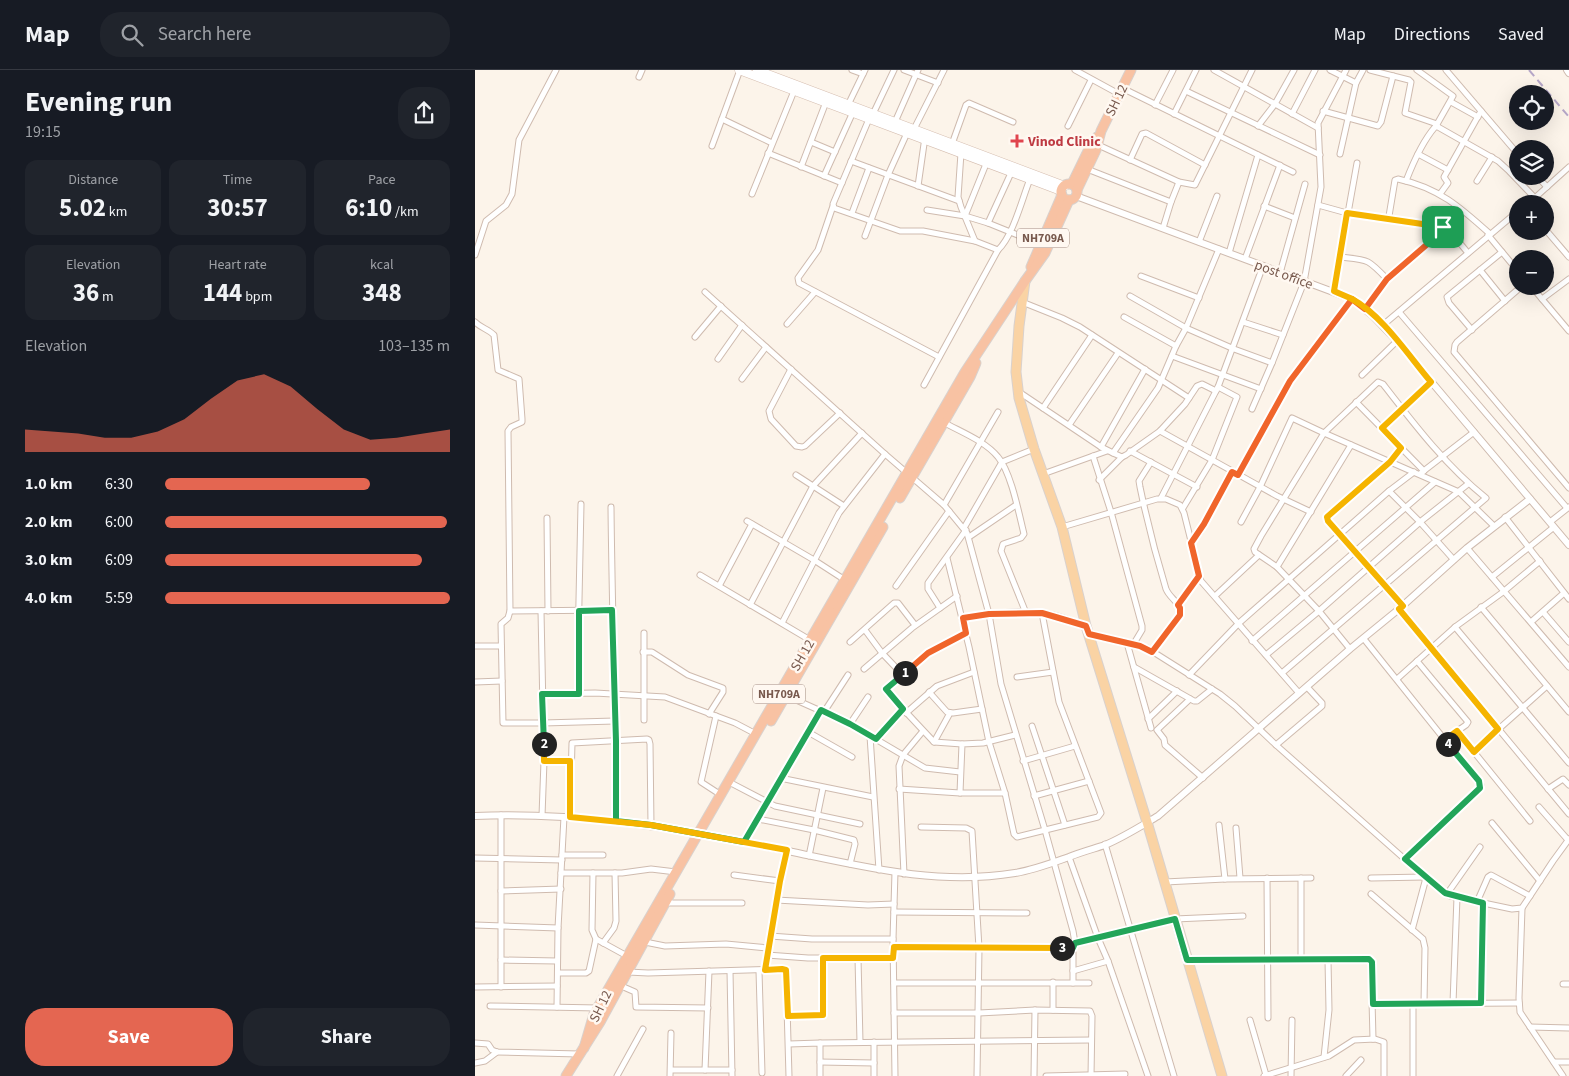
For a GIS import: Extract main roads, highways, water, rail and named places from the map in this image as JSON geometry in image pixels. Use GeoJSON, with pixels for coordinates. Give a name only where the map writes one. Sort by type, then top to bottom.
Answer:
{"type":"FeatureCollection","features":[{"type":"Feature","properties":{"kind":"highway","name":"SH 12"},"geometry":{"type":"LineString","coordinates":[[1025,281],[1040,244],[1095,143],[1131,70]]}},
{"type":"Feature","properties":{"kind":"highway","name":"SH 12"},"geometry":{"type":"LineString","coordinates":[[582,1051],[597,1008],[677,872],[702,835],[721,795],[731,784],[757,734],[783,694],[845,580],[941,421],[965,372],[1045,253],[1069,192],[1087,169],[1095,143]]}},
{"type":"Feature","properties":{"kind":"highway","name":"SH 12"},"geometry":{"type":"LineString","coordinates":[[569,1075],[645,942],[702,835],[909,475]]}},
{"type":"Feature","properties":{"kind":"main road"},"geometry":{"type":"LineString","coordinates":[[740,70],[825,102],[895,122],[986,164],[1069,192]]}},
{"type":"Feature","properties":{"kind":"main road"},"geometry":{"type":"LineString","coordinates":[[759,70],[849,109]]}},
{"type":"Feature","properties":{"kind":"main road"},"geometry":{"type":"LineString","coordinates":[[871,116],[907,133],[952,144],[1069,192]]}},
{"type":"Feature","properties":{"kind":"main road"},"geometry":{"type":"LineString","coordinates":[[1025,281],[1015,372],[1019,392],[1034,449],[1062,527],[1087,630],[1147,822],[1222,1076]]}},
{"type":"Feature","properties":{"kind":"railway"},"geometry":{"type":"LineString","coordinates":[[1529,70],[1569,117]]}},
{"type":"Feature","properties":{"kind":"place","name":"Vinod Clinic"},"geometry":{"type":"Point","coordinates":[1017,141]}}]}
